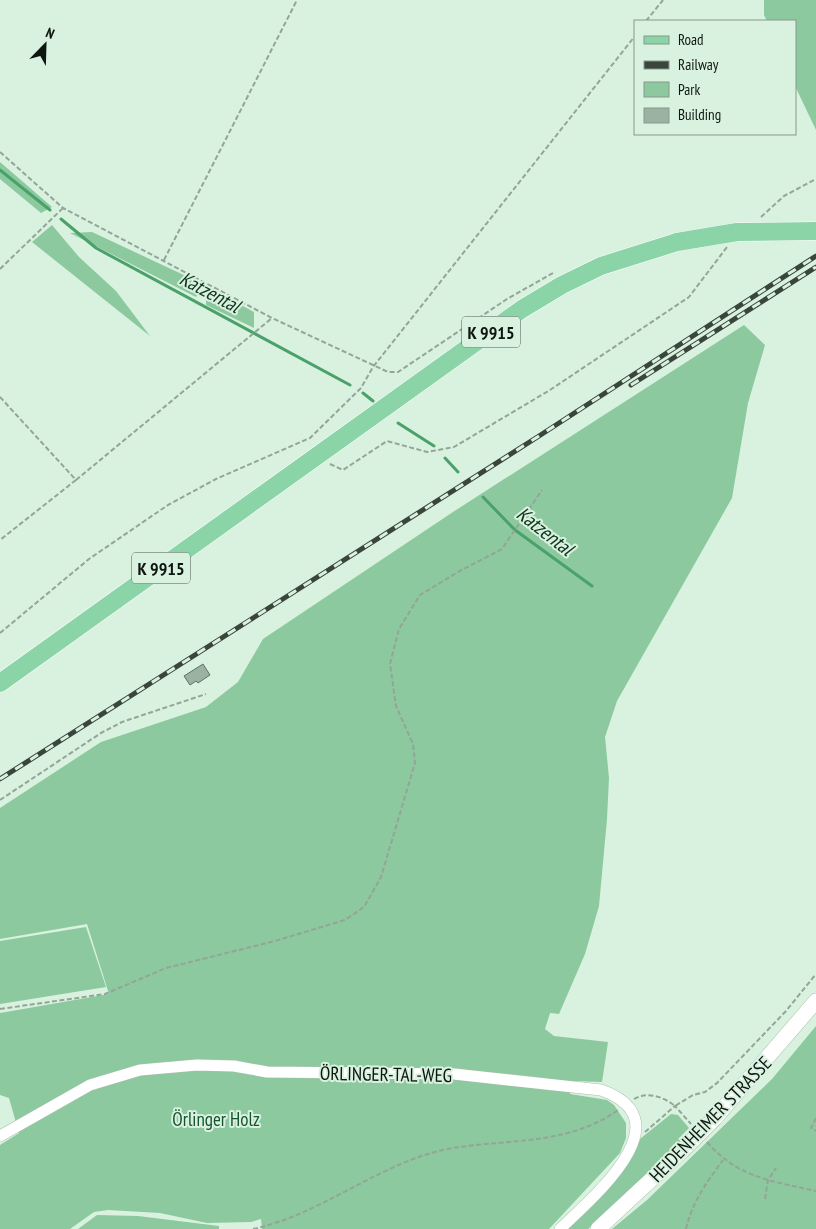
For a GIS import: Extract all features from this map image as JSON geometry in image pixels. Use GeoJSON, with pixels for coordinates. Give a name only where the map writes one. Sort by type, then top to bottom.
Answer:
{"type":"FeatureCollection","features":[{"type":"Feature","properties":{"kind":"main road","name":"K 9915"},"geometry":{"type":"LineString","coordinates":[[0,683],[522,309],[562,285],[601,266],[677,242],[737,232],[816,231]]}},
{"type":"Feature","properties":{"kind":"main road","name":"HEIDENHEIMER STRASSE"},"geometry":{"type":"LineString","coordinates":[[598,1229],[715,1118],[816,1001]]}},
{"type":"Feature","properties":{"kind":"street","name":"ÖRLINGER-TAL-WEG"},"geometry":{"type":"LineString","coordinates":[[0,1136],[90,1086],[140,1070],[197,1065],[234,1066],[267,1072],[454,1074],[601,1090],[618,1096],[627,1104]]}},
{"type":"Feature","properties":{"kind":"street"},"geometry":{"type":"LineString","coordinates":[[560,1229],[592,1198],[626,1158],[635,1140],[636,1120],[627,1104]]}},
{"type":"Feature","properties":{"kind":"path"},"geometry":{"type":"LineString","coordinates":[[164,260],[297,0]]}},
{"type":"Feature","properties":{"kind":"path"},"geometry":{"type":"LineString","coordinates":[[647,20],[663,0]]}},
{"type":"Feature","properties":{"kind":"path"},"geometry":{"type":"LineString","coordinates":[[0,633],[89,559],[168,505],[216,479],[310,438],[361,388],[374,367],[634,37]]}},
{"type":"Feature","properties":{"kind":"path"},"geometry":{"type":"LineString","coordinates":[[0,152],[63,208],[272,318],[374,367],[388,372],[398,372]]}},
{"type":"Feature","properties":{"kind":"path"},"geometry":{"type":"LineString","coordinates":[[755,222],[784,196],[816,179]]}},
{"type":"Feature","properties":{"kind":"path"},"geometry":{"type":"LineString","coordinates":[[0,269],[63,208]]}},
{"type":"Feature","properties":{"kind":"path"},"geometry":{"type":"LineString","coordinates":[[322,453],[330,464],[343,470],[388,441],[427,452],[454,447],[550,390],[689,297],[733,242]]}},
{"type":"Feature","properties":{"kind":"path"},"geometry":{"type":"LineString","coordinates":[[0,540],[76,480],[272,318]]}},
{"type":"Feature","properties":{"kind":"path"},"geometry":{"type":"LineString","coordinates":[[0,397],[76,480]]}},
{"type":"Feature","properties":{"kind":"path"},"geometry":{"type":"LineString","coordinates":[[0,1009],[106,994],[166,968],[275,941],[345,920],[364,907],[381,877],[415,764],[413,744],[396,706],[390,664],[399,629],[420,595],[502,549],[542,490]]}},
{"type":"Feature","properties":{"kind":"path"},"geometry":{"type":"LineString","coordinates":[[0,800],[115,726],[206,694]]}},
{"type":"Feature","properties":{"kind":"path"},"geometry":{"type":"LineString","coordinates":[[635,1140],[675,1106],[693,1095],[705,1092],[717,1083],[786,1011],[816,974]]}},
{"type":"Feature","properties":{"kind":"path"},"geometry":{"type":"LineString","coordinates":[[253,1229],[266,1226],[334,1198],[409,1160],[452,1148],[563,1136],[602,1121],[636,1097],[652,1095],[666,1099],[675,1106]]}},
{"type":"Feature","properties":{"kind":"path"},"geometry":{"type":"LineString","coordinates":[[816,1118],[811,1128],[816,1131]]}},
{"type":"Feature","properties":{"kind":"path"},"geometry":{"type":"LineString","coordinates":[[686,1229],[691,1209],[723,1160]]}},
{"type":"Feature","properties":{"kind":"path"},"geometry":{"type":"LineString","coordinates":[[764,1199],[768,1180],[776,1168]]}},
{"type":"Feature","properties":{"kind":"path"},"geometry":{"type":"LineString","coordinates":[[736,1169],[768,1180],[816,1191]]}},
{"type":"Feature","properties":{"kind":"green space"},"geometry":{"type":"Polygon","coordinates":[[[764,0],[816,0],[816,130],[796,88],[796,20],[766,20],[764,15],[764,0]]]}},
{"type":"Feature","properties":{"kind":"green space"},"geometry":{"type":"Polygon","coordinates":[[[0,162],[52,207],[41,213],[0,179],[0,162]]]}},
{"type":"Feature","properties":{"kind":"green space"},"geometry":{"type":"Polygon","coordinates":[[[52,225],[79,257],[116,291],[150,336],[32,242],[52,225]]]}},
{"type":"Feature","properties":{"kind":"green space"},"geometry":{"type":"Polygon","coordinates":[[[92,232],[203,284],[196,297],[70,233],[92,232]]]}},
{"type":"Feature","properties":{"kind":"green space"},"geometry":{"type":"Polygon","coordinates":[[[211,289],[254,312],[254,328],[206,305],[206,297],[211,289]]]}},
{"type":"Feature","properties":{"kind":"green space","name":"Örlinger Holz"},"geometry":{"type":"Polygon","coordinates":[[[744,325],[765,345],[748,403],[732,498],[617,701],[605,737],[609,778],[599,906],[585,954],[559,1014],[550,1013],[545,1029],[554,1036],[608,1042],[602,1082],[575,1081],[570,1094],[607,1100],[614,1105],[626,1123],[626,1138],[620,1153],[549,1229],[262,1229],[261,1219],[251,1222],[207,1223],[160,1213],[108,1210],[94,1212],[70,1229],[0,1229],[0,1145],[19,1133],[9,1098],[0,1095],[0,1013],[109,994],[87,924],[0,939],[0,808],[101,742],[206,707],[238,682],[263,639],[453,512],[744,325]]]}},
{"type":"Feature","properties":{"kind":"green space"},"geometry":{"type":"Polygon","coordinates":[[[86,927],[106,987],[0,1004],[0,941],[86,927]]]}},
{"type":"Feature","properties":{"kind":"green space"},"geometry":{"type":"Polygon","coordinates":[[[816,1026],[816,1229],[612,1229],[647,1200],[772,1079],[816,1026]]]}},
{"type":"Feature","properties":{"kind":"green space"},"geometry":{"type":"Polygon","coordinates":[[[671,1114],[678,1115],[689,1128],[678,1139],[681,1141],[619,1203],[588,1229],[566,1229],[632,1157],[640,1139],[671,1114]]]}},
{"type":"Feature","properties":{"kind":"green space"},"geometry":{"type":"Polygon","coordinates":[[[97,1215],[138,1216],[219,1226],[219,1229],[78,1229],[97,1215]]]}},
{"type":"Feature","properties":{"kind":"building"},"geometry":{"type":"Polygon","coordinates":[[[203,664],[210,675],[198,683],[196,681],[190,685],[184,676],[203,664]]]}},
{"type":"Feature","properties":{"kind":"waterway","name":"Katzental"},"geometry":{"type":"LineString","coordinates":[[0,170],[50,210]]}},
{"type":"Feature","properties":{"kind":"waterway","name":"Katzental"},"geometry":{"type":"LineString","coordinates":[[61,219],[96,248],[350,385]]}},
{"type":"Feature","properties":{"kind":"waterway","name":"Katzental"},"geometry":{"type":"LineString","coordinates":[[363,393],[373,401]]}},
{"type":"Feature","properties":{"kind":"waterway","name":"Katzental"},"geometry":{"type":"LineString","coordinates":[[398,423],[434,446]]}},
{"type":"Feature","properties":{"kind":"waterway","name":"Katzental"},"geometry":{"type":"LineString","coordinates":[[445,458],[458,472]]}},
{"type":"Feature","properties":{"kind":"waterway","name":"Katzental"},"geometry":{"type":"LineString","coordinates":[[483,497],[515,530],[592,586]]}},
{"type":"Feature","properties":{"kind":"railway"},"geometry":{"type":"LineString","coordinates":[[0,779],[539,436],[816,256]]}},
{"type":"Feature","properties":{"kind":"railway"},"geometry":{"type":"LineString","coordinates":[[631,385],[816,267]]}}]}
